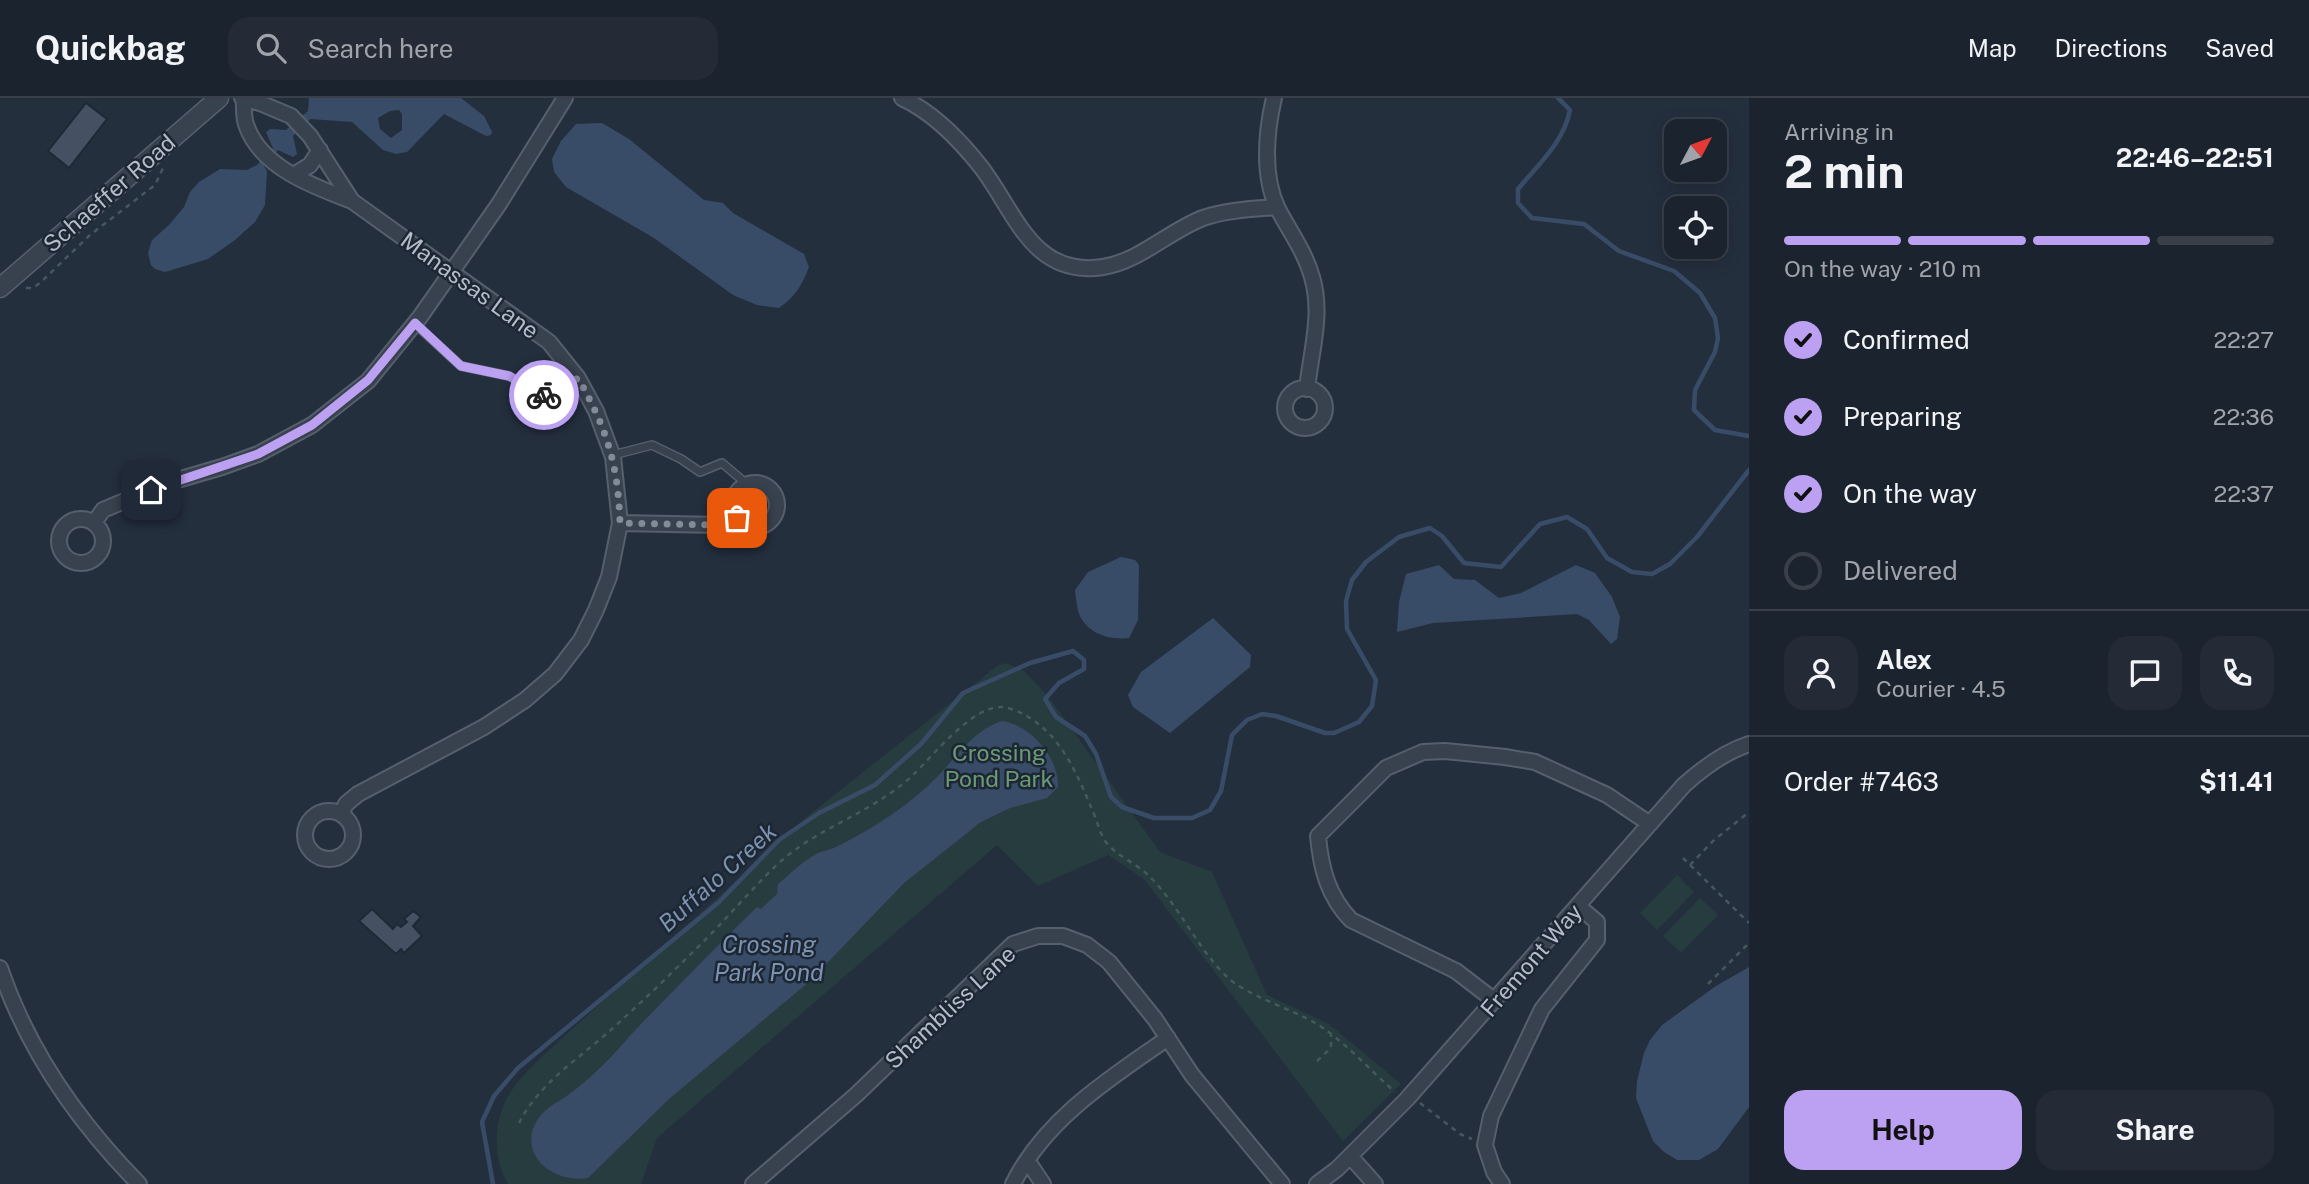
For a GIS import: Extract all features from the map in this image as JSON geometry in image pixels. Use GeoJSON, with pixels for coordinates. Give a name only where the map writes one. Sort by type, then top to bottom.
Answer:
{"type":"FeatureCollection","features":[{"type":"Feature","properties":{"kind":"street","name":"Schaeffer Road"},"geometry":{"type":"LineString","coordinates":[[0,288],[219,98]]}},
{"type":"Feature","properties":{"kind":"street"},"geometry":{"type":"LineString","coordinates":[[94,523],[103,510],[167,483],[258,454],[312,425],[368,380],[415,323],[499,204],[565,98]]}},
{"type":"Feature","properties":{"kind":"street"},"geometry":{"type":"LineString","coordinates":[[902,98],[920,107],[961,142],[982,169],[1019,229],[1035,246],[1056,261],[1077,267],[1102,267],[1125,261],[1203,218],[1277,207]]}},
{"type":"Feature","properties":{"kind":"street"},"geometry":{"type":"LineString","coordinates":[[1274,98],[1267,151],[1271,187],[1277,207],[1301,248],[1312,277],[1317,306],[1307,389]]}},
{"type":"Feature","properties":{"kind":"street"},"geometry":{"type":"LineString","coordinates":[[243,99],[247,128],[258,146],[279,166],[352,201]]}},
{"type":"Feature","properties":{"kind":"street","name":"Manassas Lane"},"geometry":{"type":"LineString","coordinates":[[243,99],[291,116],[310,136],[352,201],[549,342],[578,378],[596,411],[613,455],[620,523],[609,577],[581,640],[555,674],[525,700],[484,727],[358,794],[346,804],[341,814]]}},
{"type":"Feature","properties":{"kind":"street"},"geometry":{"type":"LineString","coordinates":[[293,175],[310,165],[320,150]]}},
{"type":"Feature","properties":{"kind":"street"},"geometry":{"type":"LineString","coordinates":[[761,484],[768,487],[776,499],[776,512],[772,519],[761,526],[748,526],[737,518],[734,511],[735,496],[748,485],[761,484]]}},
{"type":"Feature","properties":{"kind":"street"},"geometry":{"type":"LineString","coordinates":[[620,523],[719,525],[737,518]]}},
{"type":"Feature","properties":{"kind":"street","name":"Fremont Way"},"geometry":{"type":"LineString","coordinates":[[1317,1184],[1350,1156],[1409,1097],[1700,771],[1734,749],[1749,744]]}},
{"type":"Feature","properties":{"kind":"street"},"geometry":{"type":"LineString","coordinates":[[1495,1001],[1456,971],[1351,920],[1328,889],[1320,864],[1318,836],[1387,768],[1423,752],[1445,751],[1535,762],[1607,795],[1650,824]]}},
{"type":"Feature","properties":{"kind":"street"},"geometry":{"type":"LineString","coordinates":[[1502,1184],[1494,1172],[1485,1145],[1491,1116],[1542,1009],[1597,940],[1597,922],[1578,906]]}},
{"type":"Feature","properties":{"kind":"street","name":"Shambliss Lane"},"geometry":{"type":"LineString","coordinates":[[753,1184],[856,1094],[1013,944],[1038,936],[1063,936],[1087,945],[1109,962],[1168,1038],[1192,1075],[1282,1184]]}},
{"type":"Feature","properties":{"kind":"street"},"geometry":{"type":"LineString","coordinates":[[0,968],[23,1024],[59,1089],[100,1142],[139,1184]]}},
{"type":"Feature","properties":{"kind":"street"},"geometry":{"type":"LineString","coordinates":[[1013,1184],[1027,1160],[1073,1109],[1116,1073],[1168,1038]]}},
{"type":"Feature","properties":{"kind":"street"},"geometry":{"type":"LineString","coordinates":[[1350,1156],[1375,1184]]}},
{"type":"Feature","properties":{"kind":"street"},"geometry":{"type":"LineString","coordinates":[[1027,1160],[1043,1184]]}},
{"type":"Feature","properties":{"kind":"lane"},"geometry":{"type":"LineString","coordinates":[[415,323],[461,366],[509,376],[541,395],[551,396],[578,378]]}},
{"type":"Feature","properties":{"kind":"lane"},"geometry":{"type":"LineString","coordinates":[[613,455],[652,445],[700,472],[722,463],[748,485]]}},
{"type":"Feature","properties":{"kind":"path"},"geometry":{"type":"LineString","coordinates":[[519,1123],[528,1106],[554,1078],[612,1029],[703,943],[783,860],[821,833],[852,818],[885,797],[971,719],[987,708],[1004,707],[1025,714],[1054,736],[1090,803],[1105,840],[1116,852],[1152,879],[1224,975],[1317,1024],[1396,1093],[1409,1097],[1460,1134],[1485,1145]]}},
{"type":"Feature","properties":{"kind":"path"},"geometry":{"type":"LineString","coordinates":[[1690,865],[1713,841],[1749,813]]}},
{"type":"Feature","properties":{"kind":"path"},"geometry":{"type":"LineString","coordinates":[[1683,858],[1749,923]]}},
{"type":"Feature","properties":{"kind":"path"},"geometry":{"type":"LineString","coordinates":[[1708,984],[1749,943]]}},
{"type":"Feature","properties":{"kind":"path"},"geometry":{"type":"LineString","coordinates":[[1317,1061],[1331,1048],[1331,1035]]}},
{"type":"Feature","properties":{"kind":"green space","name":"Crossing Pond Park"},"geometry":{"type":"Polygon","coordinates":[[[1005,663],[1023,670],[1048,696],[1160,852],[1212,872],[1267,995],[1329,1024],[1401,1084],[1343,1141],[1144,879],[1108,855],[1038,886],[997,845],[657,1138],[641,1184],[508,1184],[497,1153],[499,1119],[510,1093],[539,1059],[809,815],[997,666],[1005,663]]]}},
{"type":"Feature","properties":{"kind":"green space"},"geometry":{"type":"Polygon","coordinates":[[[1677,875],[1694,892],[1657,930],[1640,913],[1677,875]]]}},
{"type":"Feature","properties":{"kind":"green space"},"geometry":{"type":"Polygon","coordinates":[[[1700,898],[1718,915],[1681,953],[1663,936],[1700,898]]]}},
{"type":"Feature","properties":{"kind":"water"},"geometry":{"type":"Polygon","coordinates":[[[309,98],[461,98],[484,116],[492,132],[486,136],[444,114],[407,152],[396,154],[383,150],[352,122],[310,119],[293,136],[297,154],[293,157],[278,150],[264,166],[267,171],[265,205],[255,222],[208,259],[165,272],[155,269],[148,253],[152,240],[184,207],[190,192],[199,182],[220,169],[247,170],[257,165],[273,148],[266,132],[270,129],[286,130],[308,111],[309,98]],[[399,110],[390,111],[378,118],[380,129],[391,138],[402,130],[402,114],[399,110]]]}},
{"type":"Feature","properties":{"kind":"water"},"geometry":{"type":"Polygon","coordinates":[[[602,123],[629,139],[704,200],[723,203],[733,213],[804,254],[809,267],[794,295],[779,308],[757,305],[733,295],[654,238],[566,187],[554,172],[552,159],[561,141],[576,124],[602,123]]]}},
{"type":"Feature","properties":{"kind":"water"},"geometry":{"type":"Polygon","coordinates":[[[1121,557],[1135,560],[1139,565],[1138,620],[1129,638],[1109,637],[1090,629],[1081,618],[1075,590],[1088,572],[1121,557]]]}},
{"type":"Feature","properties":{"kind":"water"},"geometry":{"type":"Polygon","coordinates":[[[1439,565],[1454,579],[1475,580],[1499,598],[1521,593],[1576,565],[1595,573],[1612,597],[1620,617],[1617,639],[1611,644],[1589,620],[1577,614],[1433,623],[1397,632],[1399,602],[1406,574],[1439,565]]]}},
{"type":"Feature","properties":{"kind":"water"},"geometry":{"type":"Polygon","coordinates":[[[1213,618],[1251,655],[1250,667],[1170,733],[1133,707],[1128,695],[1141,672],[1213,618]]]}},
{"type":"Feature","properties":{"kind":"water","name":"Crossing Park Pond"},"geometry":{"type":"Polygon","coordinates":[[[1002,721],[1033,736],[1048,754],[1054,765],[1058,787],[1047,798],[1010,808],[981,822],[904,883],[810,981],[669,1099],[588,1178],[559,1175],[539,1161],[531,1139],[534,1126],[542,1114],[601,1067],[757,907],[761,909],[777,894],[778,884],[811,857],[850,840],[903,806],[927,787],[983,730],[1002,721]]]}},
{"type":"Feature","properties":{"kind":"water"},"geometry":{"type":"Polygon","coordinates":[[[1749,967],[1749,1107],[1718,1149],[1699,1160],[1677,1160],[1653,1141],[1636,1098],[1644,1053],[1662,1025],[1716,986],[1749,967]]]}},
{"type":"Feature","properties":{"kind":"building"},"geometry":{"type":"Polygon","coordinates":[[[86,103],[107,119],[69,168],[48,151],[86,103]]]}},
{"type":"Feature","properties":{"kind":"building"},"geometry":{"type":"Polygon","coordinates":[[[372,909],[393,929],[397,924],[401,927],[407,922],[404,919],[413,911],[421,917],[413,926],[422,936],[404,953],[401,949],[396,954],[359,921],[372,909]]]}},
{"type":"Feature","properties":{"kind":"waterway","name":"Buffalo Creek"},"geometry":{"type":"LineString","coordinates":[[1558,98],[1570,110],[1567,122],[1549,153],[1518,189],[1518,203],[1532,218],[1584,224],[1619,251],[1674,271],[1700,293],[1715,318],[1718,338],[1715,352],[1695,390],[1694,410],[1715,430],[1749,436]]}},
{"type":"Feature","properties":{"kind":"waterway","name":"Buffalo Creek"},"geometry":{"type":"LineString","coordinates":[[493,1184],[482,1122],[494,1096],[518,1068],[719,902],[779,840],[819,813],[875,785],[921,744],[963,693],[1030,663],[1073,651],[1084,660],[1084,669],[1059,683],[1045,699],[1056,717],[1085,736],[1096,754],[1111,797],[1122,807],[1154,818],[1192,818],[1210,810],[1221,791],[1232,735],[1247,720],[1262,714],[1276,716],[1325,733],[1334,733],[1359,722],[1372,706],[1376,680],[1347,629],[1346,601],[1352,580],[1366,562],[1399,537],[1430,528],[1442,536],[1464,563],[1501,567],[1540,524],[1567,517],[1587,529],[1607,558],[1632,572],[1652,574],[1670,564],[1697,537],[1749,470]]}},
{"type":"Feature","properties":{"kind":"way so far"},"geometry":{"type":"LineString","coordinates":[[544,395],[557,393],[578,378],[596,411],[613,457],[620,523],[719,525],[737,518]]}},
{"type":"Feature","properties":{"kind":"route"},"geometry":{"type":"LineString","coordinates":[[151,490],[258,454],[312,425],[368,380],[415,323],[461,366],[509,376],[544,395]]}}]}
